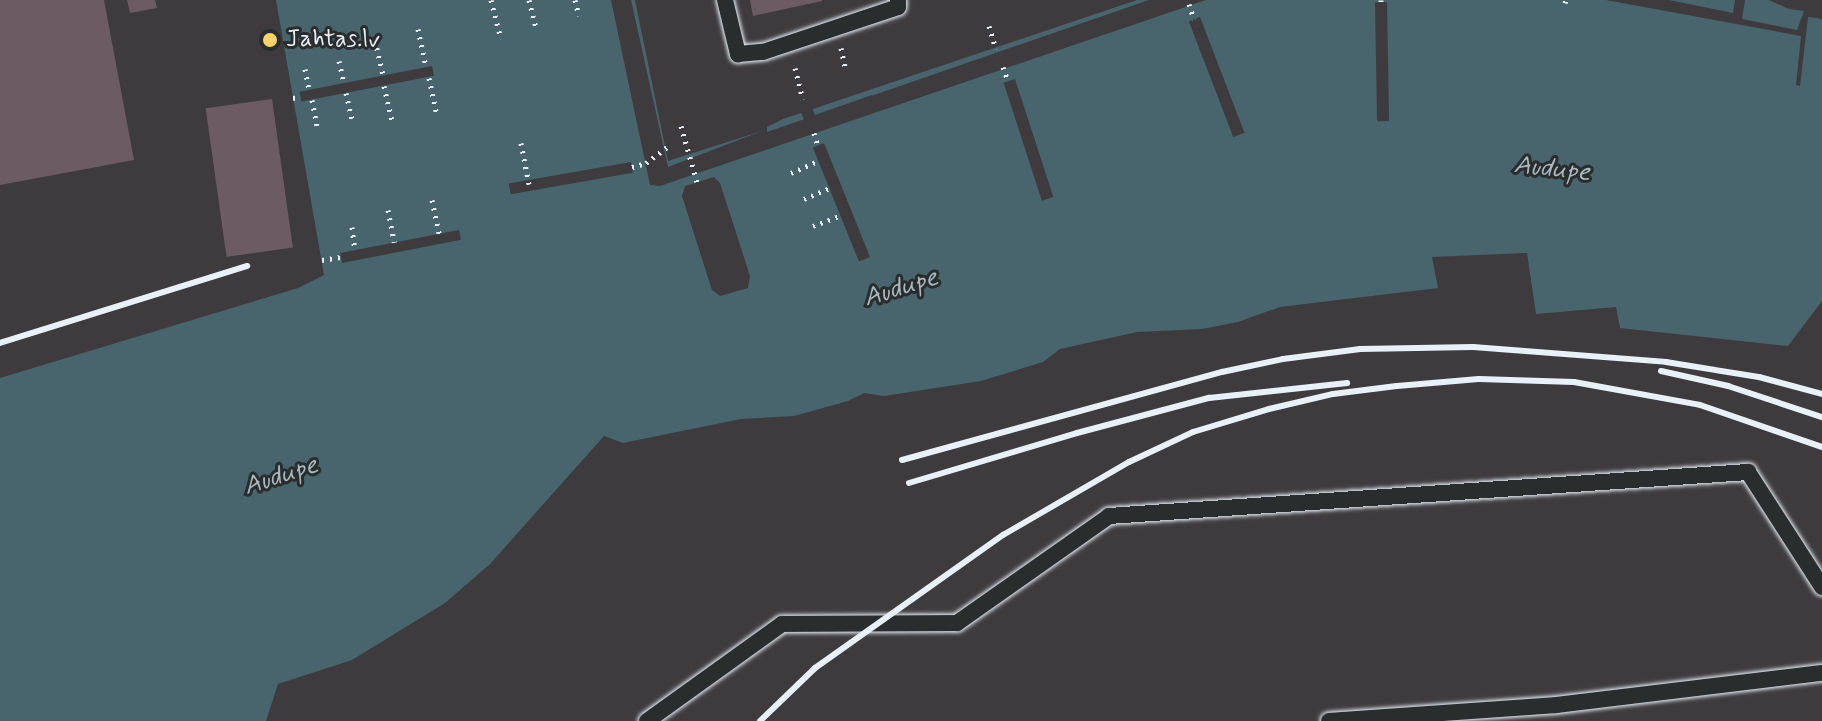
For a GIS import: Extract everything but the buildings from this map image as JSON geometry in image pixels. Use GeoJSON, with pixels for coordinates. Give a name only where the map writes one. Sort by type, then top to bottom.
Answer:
{"type":"FeatureCollection","features":[{"type":"Feature","properties":{"kind":"lane"},"geometry":{"type":"LineString","coordinates":[[725,0],[738,54],[763,52],[898,7],[898,0]]}},
{"type":"Feature","properties":{"kind":"lane"},"geometry":{"type":"LineString","coordinates":[[647,721],[782,624],[957,623],[1109,516],[1748,472],[1822,587]]}},
{"type":"Feature","properties":{"kind":"lane"},"geometry":{"type":"LineString","coordinates":[[1329,721],[1556,705],[1822,673]]}},
{"type":"Feature","properties":{"kind":"path"},"geometry":{"type":"LineString","coordinates":[[491,0],[501,39]]}},
{"type":"Feature","properties":{"kind":"path"},"geometry":{"type":"LineString","coordinates":[[529,0],[536,28]]}},
{"type":"Feature","properties":{"kind":"path"},"geometry":{"type":"LineString","coordinates":[[575,0],[579,16]]}},
{"type":"Feature","properties":{"kind":"path"},"geometry":{"type":"LineString","coordinates":[[1189,4],[1194,19]]}},
{"type":"Feature","properties":{"kind":"path"},"geometry":{"type":"LineString","coordinates":[[989,26],[996,49]]}},
{"type":"Feature","properties":{"kind":"path"},"geometry":{"type":"LineString","coordinates":[[418,29],[426,67]]}},
{"type":"Feature","properties":{"kind":"path"},"geometry":{"type":"LineString","coordinates":[[375,40],[383,75]]}},
{"type":"Feature","properties":{"kind":"path"},"geometry":{"type":"LineString","coordinates":[[339,61],[344,82]]}},
{"type":"Feature","properties":{"kind":"path"},"geometry":{"type":"LineString","coordinates":[[1003,67],[1008,81]]}},
{"type":"Feature","properties":{"kind":"path"},"geometry":{"type":"LineString","coordinates":[[795,68],[803,99]]}},
{"type":"Feature","properties":{"kind":"path"},"geometry":{"type":"LineString","coordinates":[[305,69],[309,89]]}},
{"type":"Feature","properties":{"kind":"path"},"geometry":{"type":"LineString","coordinates":[[429,78],[436,112]]}},
{"type":"Feature","properties":{"kind":"path"},"geometry":{"type":"LineString","coordinates":[[384,86],[392,122]]}},
{"type":"Feature","properties":{"kind":"path"},"geometry":{"type":"LineString","coordinates":[[346,93],[352,118]]}},
{"type":"Feature","properties":{"kind":"path"},"geometry":{"type":"LineString","coordinates":[[312,100],[317,126]]}},
{"type":"Feature","properties":{"kind":"path"},"geometry":{"type":"LineString","coordinates":[[681,126],[697,182]]}},
{"type":"Feature","properties":{"kind":"path"},"geometry":{"type":"LineString","coordinates":[[814,133],[818,146]]}},
{"type":"Feature","properties":{"kind":"path"},"geometry":{"type":"LineString","coordinates":[[521,143],[529,184]]}},
{"type":"Feature","properties":{"kind":"path"},"geometry":{"type":"LineString","coordinates":[[632,167],[646,163],[670,145]]}},
{"type":"Feature","properties":{"kind":"path"},"geometry":{"type":"LineString","coordinates":[[791,173],[818,161]]}},
{"type":"Feature","properties":{"kind":"path"},"geometry":{"type":"LineString","coordinates":[[804,199],[830,188]]}},
{"type":"Feature","properties":{"kind":"path"},"geometry":{"type":"LineString","coordinates":[[432,200],[439,234]]}},
{"type":"Feature","properties":{"kind":"path"},"geometry":{"type":"LineString","coordinates":[[388,210],[394,242]]}},
{"type":"Feature","properties":{"kind":"path"},"geometry":{"type":"LineString","coordinates":[[813,226],[841,215]]}},
{"type":"Feature","properties":{"kind":"path"},"geometry":{"type":"LineString","coordinates":[[352,227],[355,250]]}},
{"type":"Feature","properties":{"kind":"path"},"geometry":{"type":"LineString","coordinates":[[322,260],[341,257]]}},
{"type":"Feature","properties":{"kind":"water","name":"Audupe"},"geometry":{"type":"Polygon","coordinates":[[[276,0],[611,0],[650,185],[660,186],[1206,0],[1606,0],[1801,36],[1796,85],[1800,86],[1808,17],[1818,18],[1822,20],[1822,301],[1788,346],[1620,328],[1616,307],[1536,314],[1527,253],[1432,257],[1438,288],[1280,307],[1238,322],[1202,329],[1137,332],[1060,349],[1043,362],[981,381],[884,396],[864,393],[848,401],[794,416],[741,419],[623,443],[604,436],[490,564],[445,603],[352,660],[278,684],[266,721],[0,721],[0,378],[298,288],[324,275],[276,0]]]}},
{"type":"Feature","properties":{"kind":"water"},"geometry":{"type":"Polygon","coordinates":[[[631,0],[635,0],[668,161],[762,131],[668,167],[631,0]]]}},
{"type":"Feature","properties":{"kind":"water"},"geometry":{"type":"Polygon","coordinates":[[[1137,0],[1149,0],[767,132],[767,127],[783,119],[1137,0]]]}},
{"type":"Feature","properties":{"kind":"water"},"geometry":{"type":"Polygon","coordinates":[[[1669,0],[1735,0],[1733,13],[1669,0]]]}},
{"type":"Feature","properties":{"kind":"water"},"geometry":{"type":"Polygon","coordinates":[[[1745,0],[1769,0],[1789,9],[1804,11],[1797,30],[1742,19],[1745,0]]]}},
{"type":"Feature","properties":{"kind":"pier"},"geometry":{"type":"Polygon","coordinates":[[[1375,2],[1387,2],[1389,121],[1377,121],[1375,2]]]}},
{"type":"Feature","properties":{"kind":"pier"},"geometry":{"type":"Polygon","coordinates":[[[1200,17],[1244,133],[1233,137],[1189,21],[1200,17]]]}},
{"type":"Feature","properties":{"kind":"pier"},"geometry":{"type":"Polygon","coordinates":[[[432,66],[434,76],[301,102],[299,92],[432,66]]]}},
{"type":"Feature","properties":{"kind":"pier"},"geometry":{"type":"Polygon","coordinates":[[[1015,79],[1053,197],[1042,201],[1004,83],[1015,79]]]}},
{"type":"Feature","properties":{"kind":"pier"},"geometry":{"type":"Polygon","coordinates":[[[872,95],[874,99],[805,123],[800,109],[811,105],[815,115],[872,95]]]}},
{"type":"Feature","properties":{"kind":"pier"},"geometry":{"type":"Polygon","coordinates":[[[824,143],[870,257],[859,262],[813,147],[824,143]]]}},
{"type":"Feature","properties":{"kind":"pier"},"geometry":{"type":"Polygon","coordinates":[[[631,162],[633,173],[511,194],[509,184],[631,162]]]}},
{"type":"Feature","properties":{"kind":"pier"},"geometry":{"type":"Polygon","coordinates":[[[714,177],[720,183],[750,276],[748,288],[720,296],[712,290],[682,196],[685,186],[714,177]]]}},
{"type":"Feature","properties":{"kind":"pier"},"geometry":{"type":"Polygon","coordinates":[[[459,230],[461,240],[342,263],[340,253],[459,230]]]}},
{"type":"Feature","properties":{"kind":"railway"},"geometry":{"type":"LineString","coordinates":[[0,343],[247,266]]}},
{"type":"Feature","properties":{"kind":"railway"},"geometry":{"type":"LineString","coordinates":[[902,460],[1222,372],[1283,359],[1360,349],[1473,347],[1666,362],[1759,377],[1822,394]]}},
{"type":"Feature","properties":{"kind":"railway"},"geometry":{"type":"LineString","coordinates":[[1661,371],[1728,386],[1822,417]]}},
{"type":"Feature","properties":{"kind":"railway"},"geometry":{"type":"LineString","coordinates":[[760,721],[815,668],[1003,535],[1129,462],[1193,432],[1269,409],[1333,394],[1397,386],[1479,379],[1574,382],[1700,405],[1822,447]]}},
{"type":"Feature","properties":{"kind":"railway"},"geometry":{"type":"LineString","coordinates":[[909,483],[1209,398],[1347,383]]}},
{"type":"Feature","properties":{"kind":"place","name":"Jahtas.lv"},"geometry":{"type":"Point","coordinates":[270,40]}}]}
